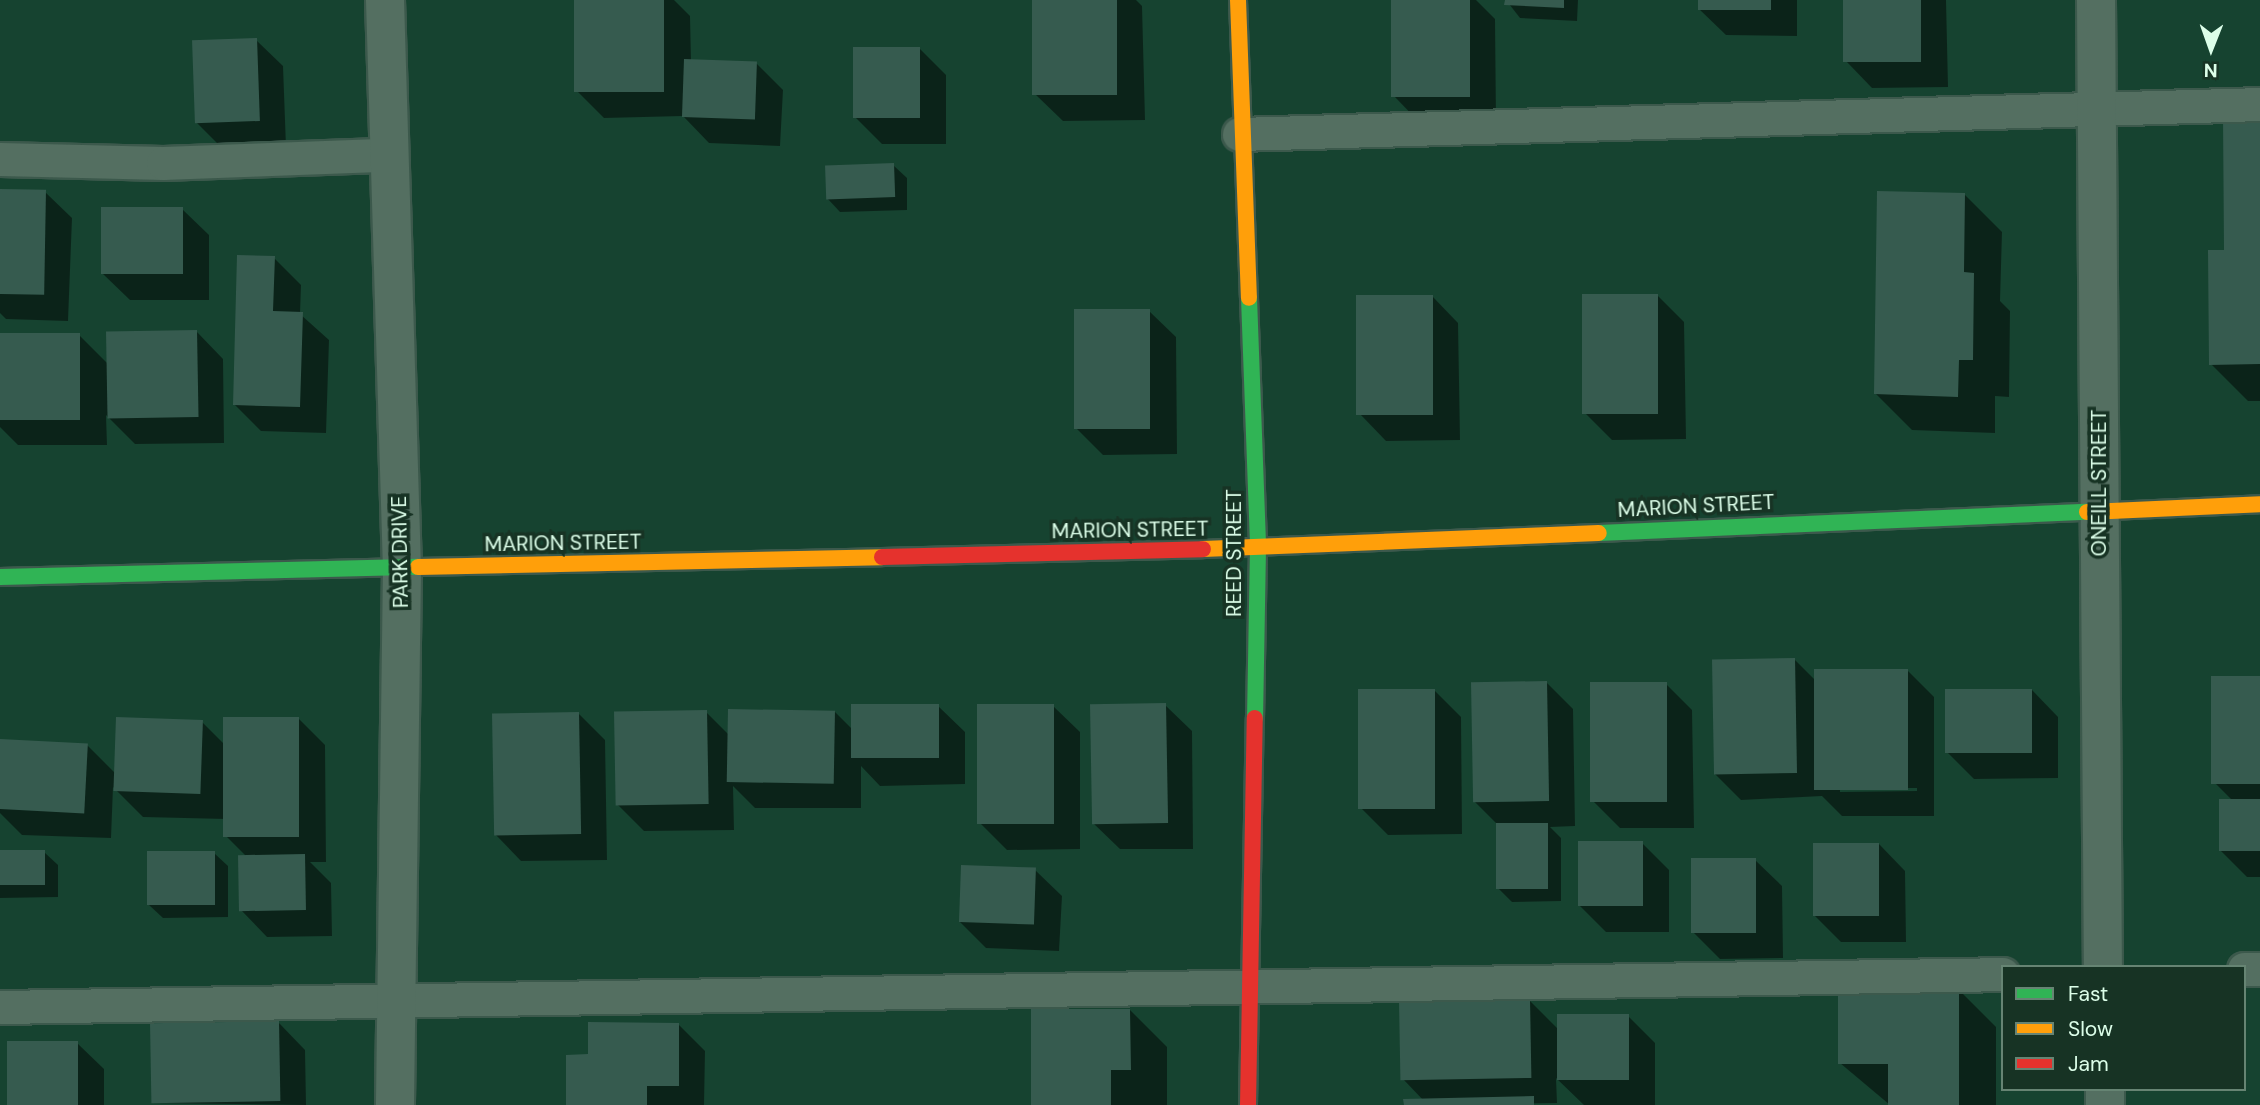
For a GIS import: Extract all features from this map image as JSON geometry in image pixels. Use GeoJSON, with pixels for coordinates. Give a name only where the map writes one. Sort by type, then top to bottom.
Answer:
{"type":"FeatureCollection","features":[{"type":"Feature","properties":{"kind":"street","name":"PARK DRIVE"},"geometry":{"type":"LineString","coordinates":[[385,0],[386,155],[401,568],[394,999],[395,1105]]}},
{"type":"Feature","properties":{"kind":"street","name":"REED STREET"},"geometry":{"type":"LineString","coordinates":[[1238,0],[1239,134],[1258,548],[1247,988],[1248,1105]]}},
{"type":"Feature","properties":{"kind":"street","name":"ONEILL STREET"},"geometry":{"type":"LineString","coordinates":[[2096,0],[2104,965]]}},
{"type":"Feature","properties":{"kind":"street","name":"MARION STREET"},"geometry":{"type":"LineString","coordinates":[[0,577],[1258,548],[2099,507],[2260,504]]}},
{"type":"Feature","properties":{"kind":"lane"},"geometry":{"type":"LineString","coordinates":[[1239,134],[2260,104]]}},
{"type":"Feature","properties":{"kind":"lane"},"geometry":{"type":"LineString","coordinates":[[0,159],[163,163],[386,155]]}},
{"type":"Feature","properties":{"kind":"lane"},"geometry":{"type":"LineString","coordinates":[[0,1007],[2001,974]]}},
{"type":"Feature","properties":{"kind":"building"},"geometry":{"type":"Polygon","coordinates":[[[574,0],[664,0],[664,92],[574,92],[574,0]]]}},
{"type":"Feature","properties":{"kind":"building"},"geometry":{"type":"Polygon","coordinates":[[[1032,0],[1117,0],[1117,95],[1032,95],[1032,0]]]}},
{"type":"Feature","properties":{"kind":"building"},"geometry":{"type":"Polygon","coordinates":[[[1391,0],[1470,0],[1470,97],[1391,97],[1391,0]]]}},
{"type":"Feature","properties":{"kind":"building"},"geometry":{"type":"Polygon","coordinates":[[[1505,0],[1564,0],[1564,8],[1504,5],[1505,0]]]}},
{"type":"Feature","properties":{"kind":"building"},"geometry":{"type":"Polygon","coordinates":[[[1698,0],[1771,0],[1771,10],[1698,10],[1698,0]]]}},
{"type":"Feature","properties":{"kind":"building"},"geometry":{"type":"Polygon","coordinates":[[[1843,0],[1921,0],[1921,62],[1843,62],[1843,0]]]}},
{"type":"Feature","properties":{"kind":"building"},"geometry":{"type":"Polygon","coordinates":[[[257,38],[260,121],[195,123],[192,40],[257,38]]]}},
{"type":"Feature","properties":{"kind":"building"},"geometry":{"type":"Polygon","coordinates":[[[853,47],[920,47],[920,118],[853,118],[853,47]]]}},
{"type":"Feature","properties":{"kind":"building"},"geometry":{"type":"Polygon","coordinates":[[[684,59],[757,62],[755,120],[682,117],[684,59]]]}},
{"type":"Feature","properties":{"kind":"building"},"geometry":{"type":"Polygon","coordinates":[[[2223,117],[2260,117],[2260,364],[2209,365],[2208,250],[2224,250],[2223,117]]]}},
{"type":"Feature","properties":{"kind":"building"},"geometry":{"type":"Polygon","coordinates":[[[894,163],[895,197],[826,199],[825,165],[894,163]]]}},
{"type":"Feature","properties":{"kind":"building"},"geometry":{"type":"Polygon","coordinates":[[[0,189],[46,190],[44,295],[0,294],[0,189]]]}},
{"type":"Feature","properties":{"kind":"building"},"geometry":{"type":"Polygon","coordinates":[[[1877,191],[1965,193],[1964,272],[1974,273],[1973,360],[1959,360],[1958,397],[1874,394],[1877,191]]]}},
{"type":"Feature","properties":{"kind":"building"},"geometry":{"type":"Polygon","coordinates":[[[101,207],[183,207],[183,274],[101,274],[101,207]]]}},
{"type":"Feature","properties":{"kind":"building"},"geometry":{"type":"Polygon","coordinates":[[[237,255],[275,256],[273,311],[303,312],[300,407],[233,405],[237,255]]]}},
{"type":"Feature","properties":{"kind":"building"},"geometry":{"type":"Polygon","coordinates":[[[1582,294],[1658,294],[1658,414],[1582,414],[1582,294]]]}},
{"type":"Feature","properties":{"kind":"building"},"geometry":{"type":"Polygon","coordinates":[[[1356,295],[1433,295],[1433,415],[1356,415],[1356,295]]]}},
{"type":"Feature","properties":{"kind":"building"},"geometry":{"type":"Polygon","coordinates":[[[1074,309],[1150,309],[1150,429],[1074,429],[1074,309]]]}},
{"type":"Feature","properties":{"kind":"building"},"geometry":{"type":"Polygon","coordinates":[[[197,330],[199,417],[108,419],[106,332],[197,330]]]}},
{"type":"Feature","properties":{"kind":"building"},"geometry":{"type":"Polygon","coordinates":[[[0,333],[80,333],[80,420],[0,420],[0,333]]]}},
{"type":"Feature","properties":{"kind":"building"},"geometry":{"type":"Polygon","coordinates":[[[1795,658],[1797,773],[1714,774],[1712,659],[1795,658]]]}},
{"type":"Feature","properties":{"kind":"building"},"geometry":{"type":"Polygon","coordinates":[[[1814,669],[1908,669],[1908,790],[1814,790],[1814,669]]]}},
{"type":"Feature","properties":{"kind":"building"},"geometry":{"type":"Polygon","coordinates":[[[2211,676],[2260,676],[2260,784],[2211,784],[2211,676]]]}},
{"type":"Feature","properties":{"kind":"building"},"geometry":{"type":"Polygon","coordinates":[[[1547,681],[1549,801],[1473,802],[1471,682],[1547,681]]]}},
{"type":"Feature","properties":{"kind":"building"},"geometry":{"type":"Polygon","coordinates":[[[1590,682],[1667,682],[1667,802],[1590,802],[1590,682]]]}},
{"type":"Feature","properties":{"kind":"building"},"geometry":{"type":"Polygon","coordinates":[[[1358,689],[1435,689],[1435,809],[1358,809],[1358,689]]]}},
{"type":"Feature","properties":{"kind":"building"},"geometry":{"type":"Polygon","coordinates":[[[1945,689],[2032,689],[2032,753],[1945,753],[1945,689]]]}},
{"type":"Feature","properties":{"kind":"building"},"geometry":{"type":"Polygon","coordinates":[[[1166,703],[1168,823],[1092,824],[1090,704],[1166,703]]]}},
{"type":"Feature","properties":{"kind":"building"},"geometry":{"type":"Polygon","coordinates":[[[851,704],[939,704],[939,758],[851,758],[851,704]]]}},
{"type":"Feature","properties":{"kind":"building"},"geometry":{"type":"Polygon","coordinates":[[[977,704],[1054,704],[1054,824],[977,824],[977,704]]]}},
{"type":"Feature","properties":{"kind":"building"},"geometry":{"type":"Polygon","coordinates":[[[728,709],[835,711],[834,784],[727,782],[728,709]]]}},
{"type":"Feature","properties":{"kind":"building"},"geometry":{"type":"Polygon","coordinates":[[[707,710],[709,804],[616,806],[614,712],[707,710]]]}},
{"type":"Feature","properties":{"kind":"building"},"geometry":{"type":"Polygon","coordinates":[[[579,712],[581,834],[494,835],[492,714],[579,712]]]}},
{"type":"Feature","properties":{"kind":"building"},"geometry":{"type":"Polygon","coordinates":[[[116,717],[203,720],[200,794],[113,791],[116,717]]]}},
{"type":"Feature","properties":{"kind":"building"},"geometry":{"type":"Polygon","coordinates":[[[223,717],[299,717],[299,837],[223,837],[223,717]]]}},
{"type":"Feature","properties":{"kind":"building"},"geometry":{"type":"Polygon","coordinates":[[[0,739],[88,744],[84,814],[0,809],[0,739]]]}},
{"type":"Feature","properties":{"kind":"building"},"geometry":{"type":"Polygon","coordinates":[[[2219,799],[2260,799],[2260,851],[2219,851],[2219,799]]]}},
{"type":"Feature","properties":{"kind":"building"},"geometry":{"type":"Polygon","coordinates":[[[1496,823],[1548,823],[1548,889],[1496,889],[1496,823]]]}},
{"type":"Feature","properties":{"kind":"building"},"geometry":{"type":"Polygon","coordinates":[[[1578,841],[1643,841],[1643,906],[1578,906],[1578,841]]]}},
{"type":"Feature","properties":{"kind":"building"},"geometry":{"type":"Polygon","coordinates":[[[1813,843],[1879,843],[1879,916],[1813,916],[1813,843]]]}},
{"type":"Feature","properties":{"kind":"building"},"geometry":{"type":"Polygon","coordinates":[[[0,850],[45,850],[45,885],[0,885],[0,850]]]}},
{"type":"Feature","properties":{"kind":"building"},"geometry":{"type":"Polygon","coordinates":[[[147,851],[215,851],[215,905],[147,905],[147,851]]]}},
{"type":"Feature","properties":{"kind":"building"},"geometry":{"type":"Polygon","coordinates":[[[305,854],[306,910],[239,911],[238,855],[305,854]]]}},
{"type":"Feature","properties":{"kind":"building"},"geometry":{"type":"Polygon","coordinates":[[[1691,858],[1756,858],[1756,933],[1691,933],[1691,858]]]}},
{"type":"Feature","properties":{"kind":"building"},"geometry":{"type":"Polygon","coordinates":[[[961,865],[1036,868],[1034,925],[959,922],[961,865]]]}},
{"type":"Feature","properties":{"kind":"building"},"geometry":{"type":"Polygon","coordinates":[[[1838,988],[1959,989],[1959,1105],[1888,1105],[1888,1064],[1838,1064],[1838,988]]]}},
{"type":"Feature","properties":{"kind":"building"},"geometry":{"type":"Polygon","coordinates":[[[1530,998],[1531,1078],[1400,1080],[1399,1000],[1530,998]]]}},
{"type":"Feature","properties":{"kind":"building"},"geometry":{"type":"Polygon","coordinates":[[[1031,1009],[1130,1009],[1131,1070],[1111,1070],[1111,1105],[1031,1105],[1031,1009]]]}},
{"type":"Feature","properties":{"kind":"building"},"geometry":{"type":"Polygon","coordinates":[[[1557,1014],[1629,1014],[1629,1080],[1557,1080],[1557,1014]]]}},
{"type":"Feature","properties":{"kind":"building"},"geometry":{"type":"Polygon","coordinates":[[[279,1021],[280,1101],[151,1103],[150,1023],[279,1021]]]}},
{"type":"Feature","properties":{"kind":"building"},"geometry":{"type":"Polygon","coordinates":[[[588,1022],[679,1023],[679,1086],[647,1086],[647,1105],[566,1105],[566,1055],[588,1054],[588,1022]]]}},
{"type":"Feature","properties":{"kind":"building"},"geometry":{"type":"Polygon","coordinates":[[[7,1041],[78,1041],[78,1105],[7,1105],[7,1041]]]}},
{"type":"Feature","properties":{"kind":"building"},"geometry":{"type":"Polygon","coordinates":[[[1534,1096],[1534,1105],[1404,1105],[1403,1099],[1534,1096]]]}},
{"type":"Feature","properties":{"kind":"traffic: fast"},"geometry":{"type":"LineString","coordinates":[[1249,298],[1258,548],[1255,718]]}},
{"type":"Feature","properties":{"kind":"traffic: fast"},"geometry":{"type":"LineString","coordinates":[[1599,533],[2087,512]]}},
{"type":"Feature","properties":{"kind":"traffic: fast"},"geometry":{"type":"LineString","coordinates":[[0,577],[418,567]]}},
{"type":"Feature","properties":{"kind":"traffic: slow"},"geometry":{"type":"LineString","coordinates":[[1238,0],[1249,298]]}},
{"type":"Feature","properties":{"kind":"traffic: slow"},"geometry":{"type":"LineString","coordinates":[[2087,512],[2260,504]]}},
{"type":"Feature","properties":{"kind":"traffic: slow"},"geometry":{"type":"LineString","coordinates":[[1203,549],[1599,533]]}},
{"type":"Feature","properties":{"kind":"traffic: slow"},"geometry":{"type":"LineString","coordinates":[[418,567],[882,557]]}},
{"type":"Feature","properties":{"kind":"traffic: jam"},"geometry":{"type":"LineString","coordinates":[[882,557],[1203,549]]}},
{"type":"Feature","properties":{"kind":"traffic: jam"},"geometry":{"type":"LineString","coordinates":[[1248,1105],[1255,718]]}}]}
